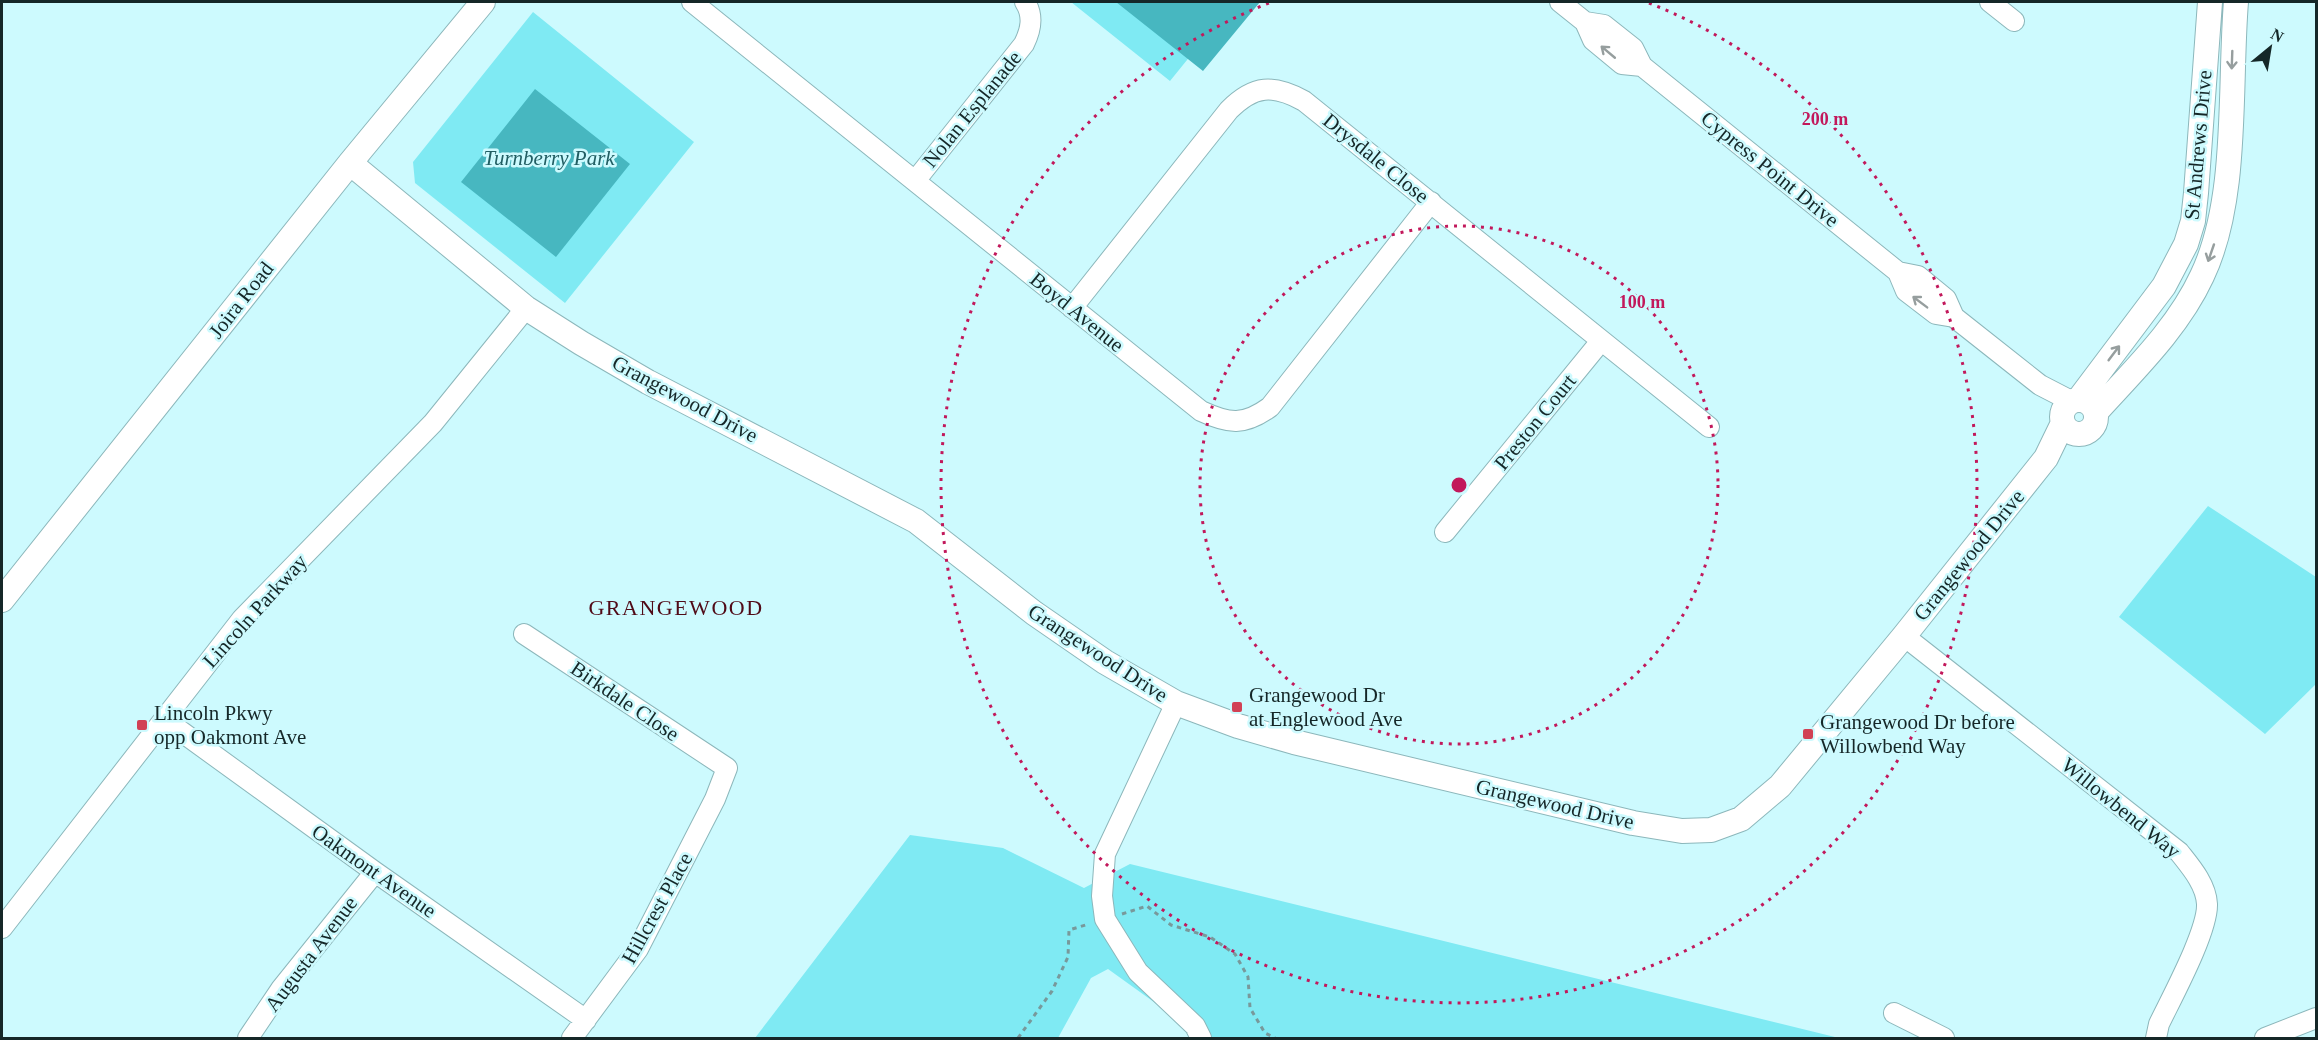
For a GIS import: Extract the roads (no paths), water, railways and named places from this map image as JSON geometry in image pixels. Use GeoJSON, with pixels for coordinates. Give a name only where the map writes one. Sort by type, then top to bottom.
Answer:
{"type":"FeatureCollection","features":[{"type":"Feature","properties":{"kind":"street","name":"Joira Road"},"geometry":{"type":"LineString","coordinates":[[2,600],[350,163],[483,2]]}},
{"type":"Feature","properties":{"kind":"street","name":"Boyd Avenue"},"geometry":{"type":"LineString","coordinates":[[692,2],[1201,411],[1219,419],[1237,422],[1255,417],[1270,407],[1431,202]]}},
{"type":"Feature","properties":{"kind":"street","name":"Nolan Esplanade"},"geometry":{"type":"LineString","coordinates":[[915,180],[1024,44],[1030,33],[1031,18],[1025,2]]}},
{"type":"Feature","properties":{"kind":"street","name":"Cypress Point Drive"},"geometry":{"type":"LineString","coordinates":[[1560,2],[1585,22],[1604,25],[1612,31],[1633,48],[1642,66],[1898,272],[1918,276],[1946,299],[1954,317],[2075,414]]}},
{"type":"Feature","properties":{"kind":"street"},"geometry":{"type":"LineString","coordinates":[[1990,2],[2014,21]]}},
{"type":"Feature","properties":{"kind":"street","name":"St Andrews Drive"},"geometry":{"type":"LineString","coordinates":[[2075,414],[2164,286],[2186,244],[2193,221],[2196,194],[2210,2]]}},
{"type":"Feature","properties":{"kind":"street","name":"St Andrews Drive"},"geometry":{"type":"LineString","coordinates":[[2075,414],[2174,323],[2202,276],[2212,253],[2225,192],[2236,2]]}},
{"type":"Feature","properties":{"kind":"street","name":"Drysdale Close"},"geometry":{"type":"LineString","coordinates":[[1072,308],[1229,110],[1250,93],[1263,89],[1275,89],[1304,101],[1709,427]]}},
{"type":"Feature","properties":{"kind":"street","name":"Grangewood Drive"},"geometry":{"type":"LineString","coordinates":[[350,163],[526,308],[648,382],[916,521],[1078,644],[1176,703],[1238,726],[1294,742],[1634,823],[1682,831],[1711,830],[1741,819],[1780,786],[1904,636],[2046,458],[2075,414]]}},
{"type":"Feature","properties":{"kind":"street","name":"Lincoln Parkway"},"geometry":{"type":"LineString","coordinates":[[2,928],[242,619],[433,423],[526,308]]}},
{"type":"Feature","properties":{"kind":"street","name":"Preston Court"},"geometry":{"type":"LineString","coordinates":[[1445,532],[1601,341]]}},
{"type":"Feature","properties":{"kind":"street","name":"Birkdale Close"},"geometry":{"type":"LineString","coordinates":[[524,634],[727,768]]}},
{"type":"Feature","properties":{"kind":"street","name":"Willowbend Way"},"geometry":{"type":"LineString","coordinates":[[1904,636],[2179,852],[2197,875],[2207,903],[2202,930],[2159,1024],[2156,1038]]}},
{"type":"Feature","properties":{"kind":"street"},"geometry":{"type":"LineString","coordinates":[[1176,703],[1105,854],[1101,896],[1105,919],[1138,972],[1195,1026],[1201,1038]]}},
{"type":"Feature","properties":{"kind":"street","name":"Oakmont Avenue"},"geometry":{"type":"LineString","coordinates":[[165,719],[375,872],[586,1020]]}},
{"type":"Feature","properties":{"kind":"street","name":"Hillcrest Place"},"geometry":{"type":"LineString","coordinates":[[572,1038],[638,949],[715,799],[727,768]]}},
{"type":"Feature","properties":{"kind":"street","name":"Augusta Avenue"},"geometry":{"type":"LineString","coordinates":[[248,1038],[281,989],[375,872]]}},
{"type":"Feature","properties":{"kind":"street"},"geometry":{"type":"LineString","coordinates":[[1894,1013],[1944,1038]]}},
{"type":"Feature","properties":{"kind":"street"},"geometry":{"type":"LineString","coordinates":[[2265,1038],[2316,1017]]}},
{"type":"Feature","properties":{"kind":"place","name":"Grangewood Dr at Englewood Ave"},"geometry":{"type":"Point","coordinates":[1237,707]}},
{"type":"Feature","properties":{"kind":"place","name":"Lincoln Pkwy opp Oakmont Ave"},"geometry":{"type":"Point","coordinates":[142,725]}},
{"type":"Feature","properties":{"kind":"place","name":"Grangewood Dr before Willowbend Way"},"geometry":{"type":"Point","coordinates":[1808,734]}},
{"type":"Feature","properties":{"kind":"district","name":"GRANGEWOOD"},"geometry":{"type":"Point","coordinates":[676,607]}},
{"type":"Feature","properties":{"kind":"park label","name":"Turnberry Park"},"geometry":{"type":"Point","coordinates":[549,158]}}]}
